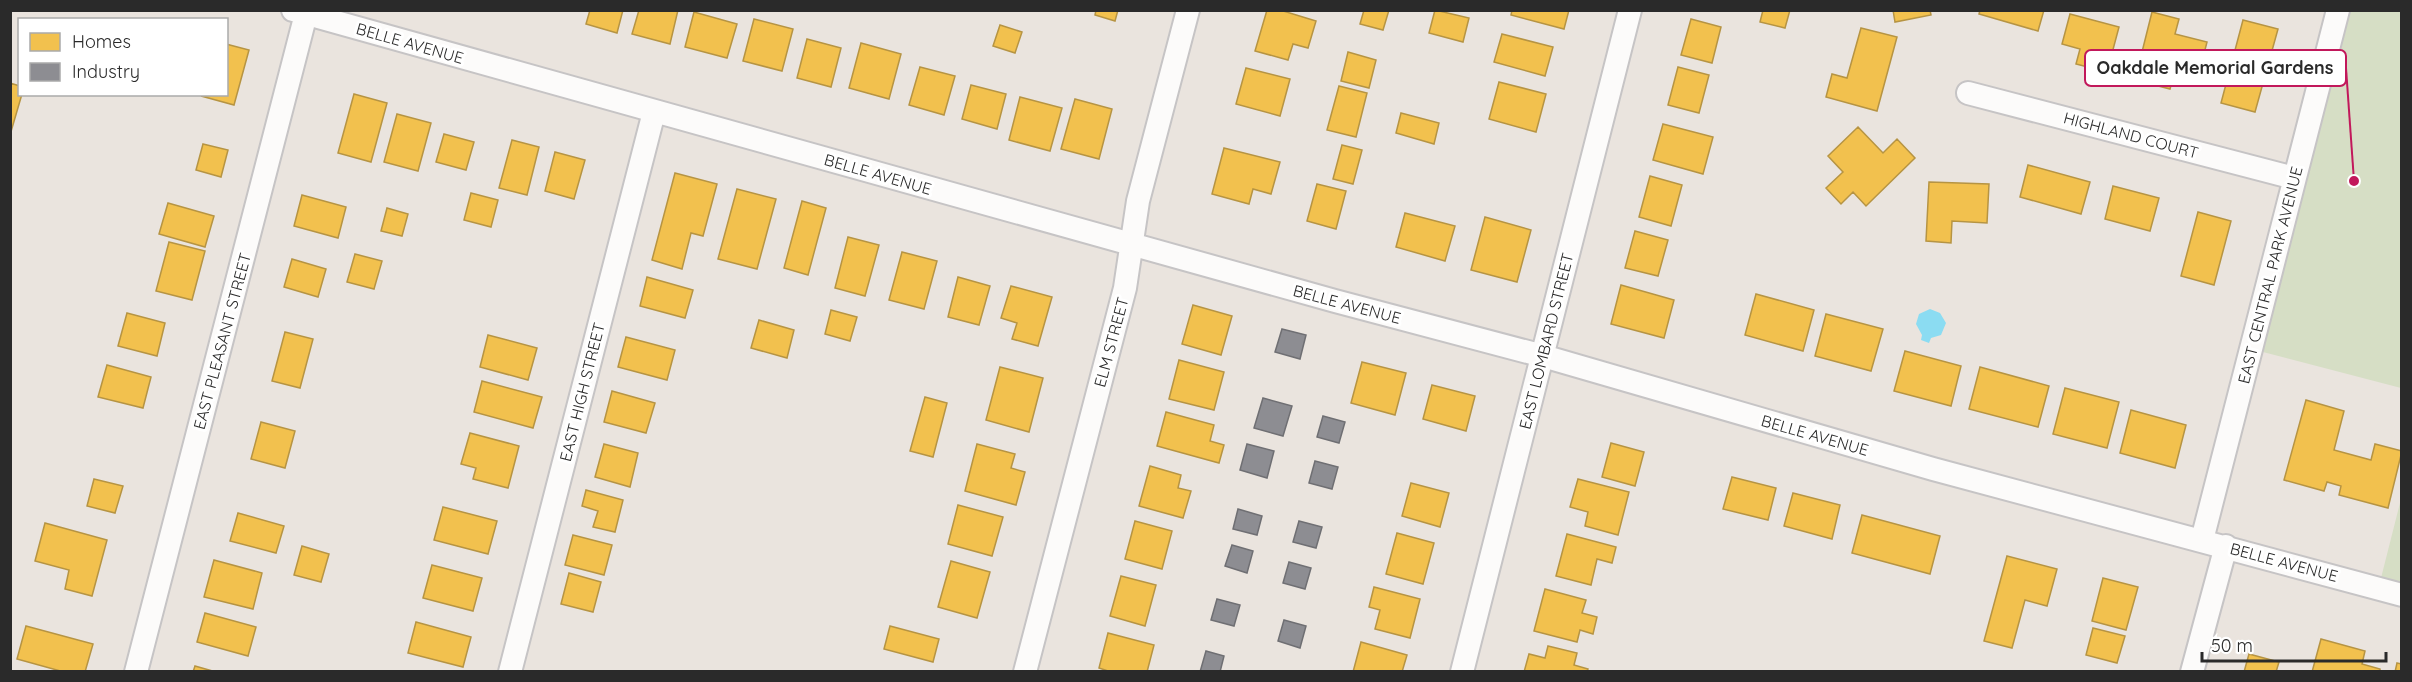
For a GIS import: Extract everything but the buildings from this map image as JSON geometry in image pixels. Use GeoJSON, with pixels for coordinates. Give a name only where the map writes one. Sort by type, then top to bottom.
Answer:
{"type":"FeatureCollection","features":[{"type":"Feature","properties":{"kind":"street","name":"ELM STREET"},"geometry":{"type":"LineString","coordinates":[[1025,672],[1125,288],[1138,201],[1188,10]]}},
{"type":"Feature","properties":{"kind":"street","name":"EAST LOMBARD STREET"},"geometry":{"type":"LineString","coordinates":[[1462,672],[1630,10]]}},
{"type":"Feature","properties":{"kind":"street","name":"EAST CENTRAL PARK AVENUE"},"geometry":{"type":"LineString","coordinates":[[2202,540],[2338,10]]}},
{"type":"Feature","properties":{"kind":"street","name":"BELLE AVENUE"},"geometry":{"type":"LineString","coordinates":[[302,12],[1131,245],[1543,356],[1933,469],[2402,595]]}},
{"type":"Feature","properties":{"kind":"street","name":"EAST PLEASANT STREET"},"geometry":{"type":"LineString","coordinates":[[136,672],[302,12]]}},
{"type":"Feature","properties":{"kind":"street","name":"HIGHLAND COURT"},"geometry":{"type":"LineString","coordinates":[[1968,93],[2294,178]]}},
{"type":"Feature","properties":{"kind":"street","name":"EAST HIGH STREET"},"geometry":{"type":"LineString","coordinates":[[510,672],[654,112]]}},
{"type":"Feature","properties":{"kind":"street"},"geometry":{"type":"LineString","coordinates":[[2192,672],[2226,546]]}},
{"type":"Feature","properties":{"kind":"green space"},"geometry":{"type":"Polygon","coordinates":[[[2350,11],[2401,11],[2401,388],[2263,352],[2350,11]]]}},
{"type":"Feature","properties":{"kind":"green space"},"geometry":{"type":"Polygon","coordinates":[[[2401,499],[2401,588],[2380,582],[2401,499]]]}},
{"type":"Feature","properties":{"kind":"water"},"geometry":{"type":"Polygon","coordinates":[[[1930,309],[1940,313],[1946,323],[1941,335],[1931,338],[1929,343],[1921,340],[1922,335],[1916,324],[1919,314],[1930,309]]]}},
{"type":"Feature","properties":{"kind":"place","name":"Oakdale Memorial Gardens"},"geometry":{"type":"Point","coordinates":[2354,181]}}]}
